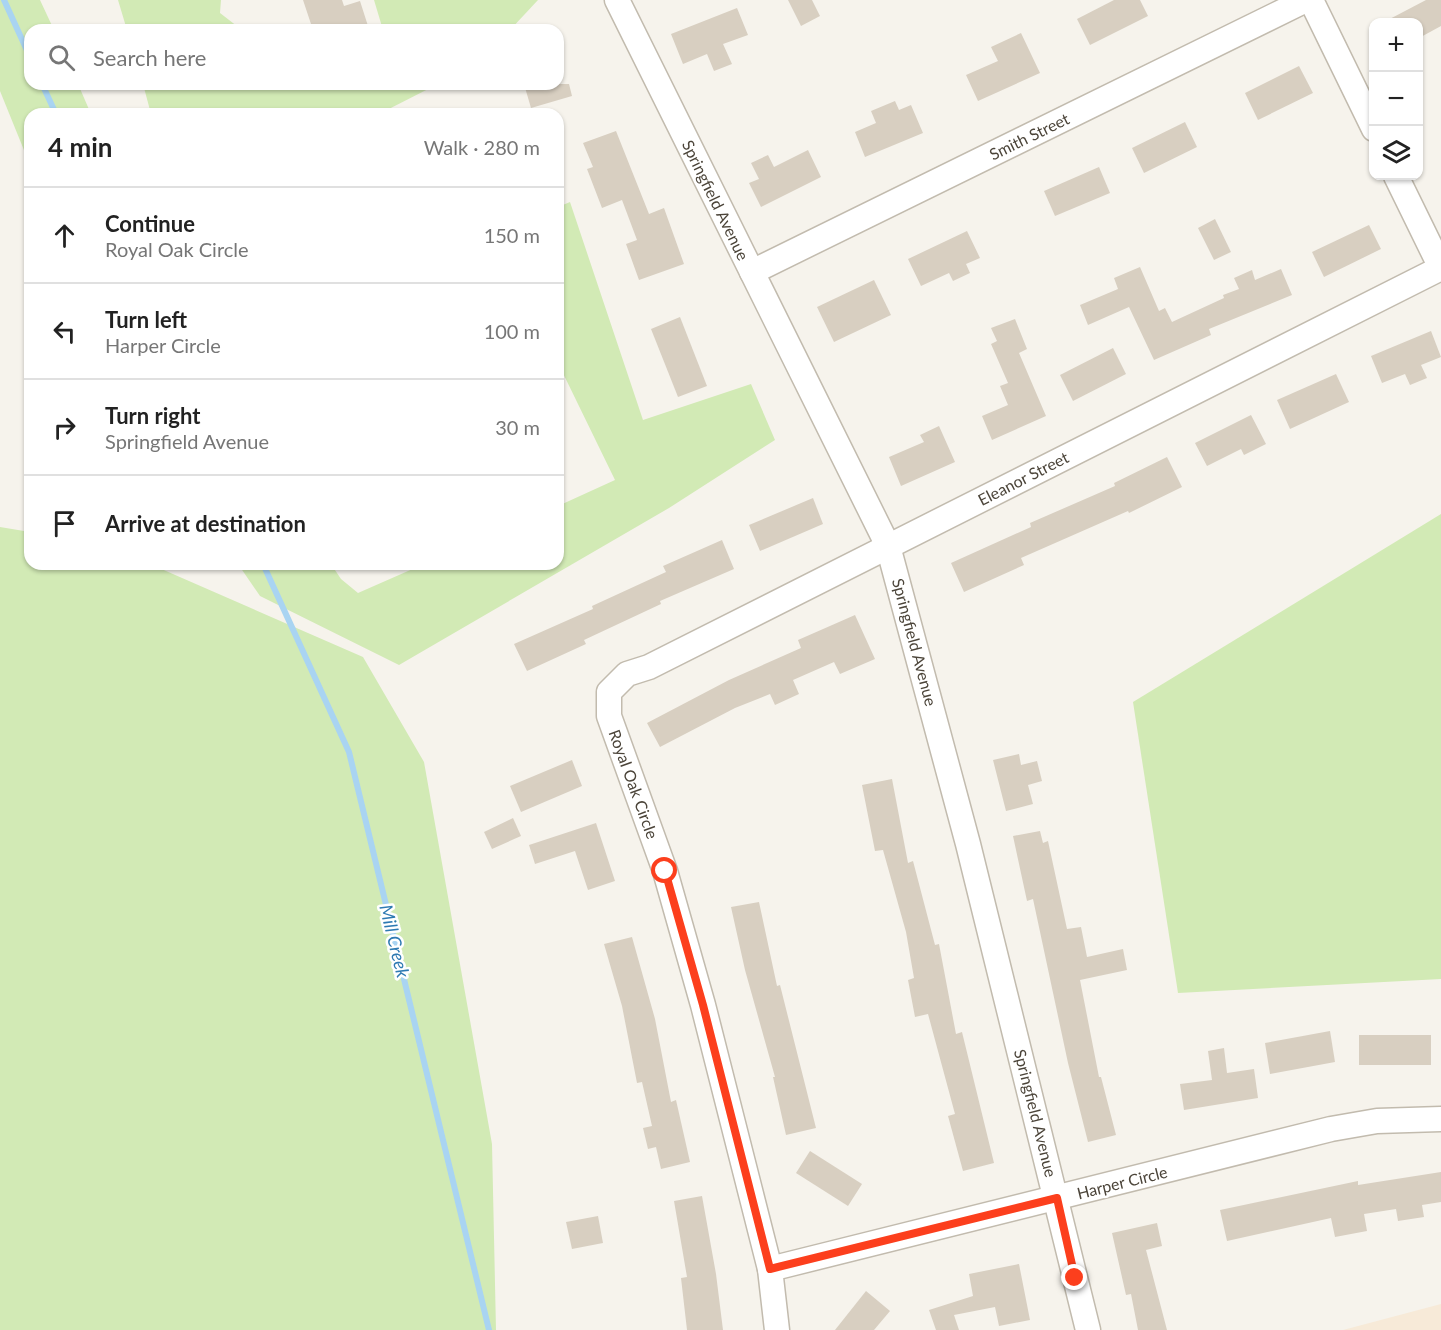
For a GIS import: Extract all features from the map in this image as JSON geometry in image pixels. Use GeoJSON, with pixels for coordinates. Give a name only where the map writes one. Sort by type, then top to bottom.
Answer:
{"type":"FeatureCollection","features":[{"type":"Feature","properties":{"kind":"street","name":"Smith Street"},"geometry":{"type":"LineString","coordinates":[[752,272],[1306,0]]}},
{"type":"Feature","properties":{"kind":"street"},"geometry":{"type":"LineString","coordinates":[[1311,0],[1373,126]]}},
{"type":"Feature","properties":{"kind":"street","name":"Springfield Avenue"},"geometry":{"type":"LineString","coordinates":[[624,2],[752,272],[888,546],[962,821],[1088,1330]]}},
{"type":"Feature","properties":{"kind":"street"},"geometry":{"type":"LineString","coordinates":[[1398,180],[1441,268]]}},
{"type":"Feature","properties":{"kind":"street","name":"Eleanor Street"},"geometry":{"type":"LineString","coordinates":[[609,692],[627,674],[648,667],[1441,268]]}},
{"type":"Feature","properties":{"kind":"street","name":"Royal Oak Circle"},"geometry":{"type":"LineString","coordinates":[[609,692],[609,716],[665,871],[703,1005],[770,1269],[777,1330]]}},
{"type":"Feature","properties":{"kind":"street","name":"Harper Circle"},"geometry":{"type":"LineString","coordinates":[[770,1269],[1331,1129],[1377,1121],[1441,1119]]}},
{"type":"Feature","properties":{"kind":"shaded area"},"geometry":{"type":"Polygon","coordinates":[[[1441,1304],[1441,1330],[1343,1330],[1441,1304]]]}},
{"type":"Feature","properties":{"kind":"green space"},"geometry":{"type":"Polygon","coordinates":[[[0,0],[40,0],[51,24],[24,24],[24,90],[81,90],[88,108],[24,108],[24,150],[0,91],[0,0]]]}},
{"type":"Feature","properties":{"kind":"green space"},"geometry":{"type":"Polygon","coordinates":[[[118,0],[221,0],[220,13],[234,24],[125,24],[118,0]]]}},
{"type":"Feature","properties":{"kind":"green space"},"geometry":{"type":"Polygon","coordinates":[[[374,0],[538,0],[516,24],[381,24],[374,0]]]}},
{"type":"Feature","properties":{"kind":"green space"},"geometry":{"type":"Polygon","coordinates":[[[145,90],[426,90],[391,108],[149,108],[145,90]]]}},
{"type":"Feature","properties":{"kind":"green space"},"geometry":{"type":"Polygon","coordinates":[[[570,202],[643,420],[751,384],[775,440],[669,508],[564,569],[564,503],[615,480],[564,375],[564,204],[570,202]]]}},
{"type":"Feature","properties":{"kind":"green space"},"geometry":{"type":"Polygon","coordinates":[[[1441,514],[1441,979],[1178,993],[1133,702],[1441,514]]]}},
{"type":"Feature","properties":{"kind":"green space"},"geometry":{"type":"Polygon","coordinates":[[[0,527],[24,531],[24,570],[164,570],[363,657],[424,762],[492,1144],[496,1330],[0,1330],[0,527]]]}},
{"type":"Feature","properties":{"kind":"green space"},"geometry":{"type":"Polygon","coordinates":[[[242,570],[335,570],[341,579],[358,593],[410,570],[562,570],[399,665],[260,596],[242,570]]]}},
{"type":"Feature","properties":{"kind":"building"},"geometry":{"type":"Polygon","coordinates":[[[303,0],[342,0],[344,6],[360,1],[367,24],[311,24],[303,0]]]}},
{"type":"Feature","properties":{"kind":"building"},"geometry":{"type":"Polygon","coordinates":[[[788,0],[812,0],[820,16],[801,26],[788,0]]]}},
{"type":"Feature","properties":{"kind":"building"},"geometry":{"type":"Polygon","coordinates":[[[1114,0],[1140,0],[1148,16],[1090,45],[1077,19],[1114,0]]]}},
{"type":"Feature","properties":{"kind":"building"},"geometry":{"type":"Polygon","coordinates":[[[1426,0],[1441,0],[1441,26],[1423,36],[1423,18],[1392,18],[1426,0]]]}},
{"type":"Feature","properties":{"kind":"building"},"geometry":{"type":"Polygon","coordinates":[[[737,8],[748,35],[723,44],[732,64],[714,71],[707,54],[683,64],[671,34],[737,8]]]}},
{"type":"Feature","properties":{"kind":"building"},"geometry":{"type":"Polygon","coordinates":[[[1021,33],[1040,73],[978,101],[966,75],[998,61],[991,47],[1021,33]]]}},
{"type":"Feature","properties":{"kind":"building"},"geometry":{"type":"Polygon","coordinates":[[[1299,66],[1313,93],[1258,120],[1245,93],[1299,66]]]}},
{"type":"Feature","properties":{"kind":"building"},"geometry":{"type":"Polygon","coordinates":[[[564,84],[569,84],[572,96],[531,108],[526,90],[564,90],[564,84]]]}},
{"type":"Feature","properties":{"kind":"building"},"geometry":{"type":"Polygon","coordinates":[[[895,101],[899,110],[911,105],[923,133],[865,157],[855,132],[876,123],[871,111],[895,101]]]}},
{"type":"Feature","properties":{"kind":"building"},"geometry":{"type":"Polygon","coordinates":[[[1185,122],[1197,147],[1144,173],[1132,148],[1185,122]]]}},
{"type":"Feature","properties":{"kind":"building"},"geometry":{"type":"Polygon","coordinates":[[[616,131],[649,214],[664,208],[684,264],[639,280],[626,244],[637,240],[622,200],[602,208],[587,169],[593,167],[583,143],[616,131]]]}},
{"type":"Feature","properties":{"kind":"building"},"geometry":{"type":"Polygon","coordinates":[[[808,150],[821,177],[761,207],[749,183],[759,179],[751,163],[768,155],[774,167],[808,150]]]}},
{"type":"Feature","properties":{"kind":"building"},"geometry":{"type":"Polygon","coordinates":[[[1099,167],[1110,193],[1055,216],[1044,191],[1099,167]]]}},
{"type":"Feature","properties":{"kind":"building"},"geometry":{"type":"Polygon","coordinates":[[[1215,219],[1231,252],[1214,260],[1198,228],[1215,219]]]}},
{"type":"Feature","properties":{"kind":"building"},"geometry":{"type":"Polygon","coordinates":[[[1369,225],[1381,249],[1324,277],[1312,252],[1369,225]]]}},
{"type":"Feature","properties":{"kind":"building"},"geometry":{"type":"Polygon","coordinates":[[[967,231],[980,258],[966,264],[970,273],[953,281],[949,273],[921,286],[908,259],[967,231]]]}},
{"type":"Feature","properties":{"kind":"building"},"geometry":{"type":"Polygon","coordinates":[[[1140,267],[1159,311],[1165,308],[1172,322],[1239,289],[1234,278],[1252,270],[1255,280],[1281,269],[1292,295],[1209,329],[1211,335],[1154,360],[1129,307],[1088,325],[1080,305],[1118,289],[1114,278],[1140,267]]]}},
{"type":"Feature","properties":{"kind":"building"},"geometry":{"type":"Polygon","coordinates":[[[874,280],[891,315],[834,342],[817,307],[874,280]]]}},
{"type":"Feature","properties":{"kind":"building"},"geometry":{"type":"Polygon","coordinates":[[[680,317],[707,386],[678,397],[651,329],[680,317]]]}},
{"type":"Feature","properties":{"kind":"building"},"geometry":{"type":"Polygon","coordinates":[[[1015,319],[1027,349],[1019,353],[1046,416],[992,440],[982,416],[1008,405],[1000,386],[1008,383],[991,344],[997,341],[991,328],[1015,319]]]}},
{"type":"Feature","properties":{"kind":"building"},"geometry":{"type":"Polygon","coordinates":[[[1431,331],[1441,357],[1421,365],[1427,378],[1410,385],[1405,374],[1382,383],[1371,356],[1431,331]]]}},
{"type":"Feature","properties":{"kind":"building"},"geometry":{"type":"Polygon","coordinates":[[[1113,348],[1126,374],[1073,401],[1060,375],[1113,348]]]}},
{"type":"Feature","properties":{"kind":"building"},"geometry":{"type":"Polygon","coordinates":[[[1336,374],[1349,402],[1290,429],[1277,400],[1336,374]]]}},
{"type":"Feature","properties":{"kind":"building"},"geometry":{"type":"Polygon","coordinates":[[[1251,415],[1266,444],[1244,455],[1241,449],[1207,466],[1195,443],[1251,415]]]}},
{"type":"Feature","properties":{"kind":"building"},"geometry":{"type":"Polygon","coordinates":[[[939,426],[955,462],[901,486],[889,457],[924,442],[920,435],[939,426]]]}},
{"type":"Feature","properties":{"kind":"building"},"geometry":{"type":"Polygon","coordinates":[[[1167,457],[1182,487],[1129,513],[1128,511],[1021,558],[1024,565],[964,592],[951,563],[1031,527],[1030,523],[1115,486],[1114,483],[1167,457]]]}},
{"type":"Feature","properties":{"kind":"building"},"geometry":{"type":"Polygon","coordinates":[[[813,498],[823,524],[760,551],[749,525],[813,498]]]}},
{"type":"Feature","properties":{"kind":"building"},"geometry":{"type":"Polygon","coordinates":[[[722,540],[734,569],[660,601],[661,604],[584,640],[586,644],[527,671],[514,644],[593,609],[592,606],[666,572],[663,566],[722,540]]]}},
{"type":"Feature","properties":{"kind":"building"},"geometry":{"type":"Polygon","coordinates":[[[855,615],[875,659],[840,674],[834,662],[793,680],[799,694],[775,705],[770,694],[735,708],[660,747],[647,723],[729,680],[801,648],[798,640],[855,615]]]}},
{"type":"Feature","properties":{"kind":"building"},"geometry":{"type":"Polygon","coordinates":[[[1019,754],[1021,765],[1037,761],[1042,781],[1028,785],[1033,804],[1006,811],[993,760],[1019,754]]]}},
{"type":"Feature","properties":{"kind":"building"},"geometry":{"type":"Polygon","coordinates":[[[572,760],[582,786],[521,812],[510,786],[572,760]]]}},
{"type":"Feature","properties":{"kind":"building"},"geometry":{"type":"Polygon","coordinates":[[[892,779],[908,863],[913,861],[935,945],[939,944],[956,1034],[962,1032],[994,1163],[963,1171],[948,1116],[955,1114],[928,1014],[915,1017],[908,980],[914,978],[906,932],[883,850],[875,851],[862,785],[892,779]]]}},
{"type":"Feature","properties":{"kind":"building"},"geometry":{"type":"Polygon","coordinates":[[[513,818],[521,836],[492,849],[484,832],[513,818]]]}},
{"type":"Feature","properties":{"kind":"building"},"geometry":{"type":"Polygon","coordinates":[[[596,823],[615,881],[588,890],[575,851],[535,864],[529,845],[596,823]]]}},
{"type":"Feature","properties":{"kind":"building"},"geometry":{"type":"Polygon","coordinates":[[[1040,831],[1043,843],[1048,841],[1067,929],[1081,927],[1087,957],[1123,949],[1127,970],[1080,980],[1099,1077],[1101,1077],[1116,1135],[1088,1142],[1068,1063],[1033,899],[1027,901],[1013,836],[1040,831]]]}},
{"type":"Feature","properties":{"kind":"building"},"geometry":{"type":"Polygon","coordinates":[[[759,902],[777,986],[780,985],[816,1128],[786,1135],[773,1077],[775,1077],[745,970],[731,907],[759,902]]]}},
{"type":"Feature","properties":{"kind":"building"},"geometry":{"type":"Polygon","coordinates":[[[632,937],[655,1019],[671,1102],[676,1100],[690,1162],[661,1169],[656,1147],[648,1149],[643,1128],[652,1126],[642,1082],[637,1083],[622,1006],[604,944],[632,937]]]}},
{"type":"Feature","properties":{"kind":"building"},"geometry":{"type":"Polygon","coordinates":[[[1330,1031],[1335,1062],[1270,1074],[1265,1043],[1330,1031]]]}},
{"type":"Feature","properties":{"kind":"building"},"geometry":{"type":"Polygon","coordinates":[[[1359,1035],[1431,1035],[1431,1065],[1359,1065],[1359,1035]]]}},
{"type":"Feature","properties":{"kind":"building"},"geometry":{"type":"Polygon","coordinates":[[[1224,1048],[1227,1073],[1254,1069],[1258,1098],[1184,1110],[1180,1084],[1212,1080],[1208,1051],[1224,1048]]]}},
{"type":"Feature","properties":{"kind":"building"},"geometry":{"type":"Polygon","coordinates":[[[810,1151],[862,1184],[848,1206],[796,1173],[810,1151]]]}},
{"type":"Feature","properties":{"kind":"building"},"geometry":{"type":"Polygon","coordinates":[[[1441,1172],[1441,1202],[1422,1205],[1424,1217],[1398,1221],[1396,1209],[1364,1214],[1367,1231],[1335,1237],[1331,1218],[1227,1241],[1220,1210],[1358,1181],[1358,1185],[1441,1172]]]}},
{"type":"Feature","properties":{"kind":"building"},"geometry":{"type":"Polygon","coordinates":[[[702,1196],[723,1330],[687,1330],[681,1278],[687,1277],[674,1201],[702,1196]]]}},
{"type":"Feature","properties":{"kind":"building"},"geometry":{"type":"Polygon","coordinates":[[[598,1216],[603,1243],[572,1249],[566,1222],[598,1216]]]}},
{"type":"Feature","properties":{"kind":"building"},"geometry":{"type":"Polygon","coordinates":[[[1157,1223],[1162,1246],[1146,1250],[1167,1330],[1138,1330],[1131,1294],[1126,1295],[1112,1233],[1157,1223]]]}},
{"type":"Feature","properties":{"kind":"building"},"geometry":{"type":"Polygon","coordinates":[[[1019,1264],[1030,1320],[999,1326],[995,1307],[954,1315],[959,1330],[936,1330],[929,1310],[973,1296],[969,1274],[1019,1264]]]}},
{"type":"Feature","properties":{"kind":"building"},"geometry":{"type":"Polygon","coordinates":[[[866,1291],[890,1311],[874,1330],[835,1330],[866,1291]]]}},
{"type":"Feature","properties":{"kind":"waterway","name":"Mill Creek"},"geometry":{"type":"LineString","coordinates":[[4,0],[24,44]]}},
{"type":"Feature","properties":{"kind":"waterway","name":"Mill Creek"},"geometry":{"type":"LineString","coordinates":[[45,90],[53,108]]}},
{"type":"Feature","properties":{"kind":"waterway","name":"Mill Creek"},"geometry":{"type":"LineString","coordinates":[[266,570],[349,752],[489,1330]]}},
{"type":"Feature","properties":{"kind":"route"},"geometry":{"type":"LineString","coordinates":[[665,871],[703,1005],[770,1269],[1057,1198],[1075,1278]]}}]}
